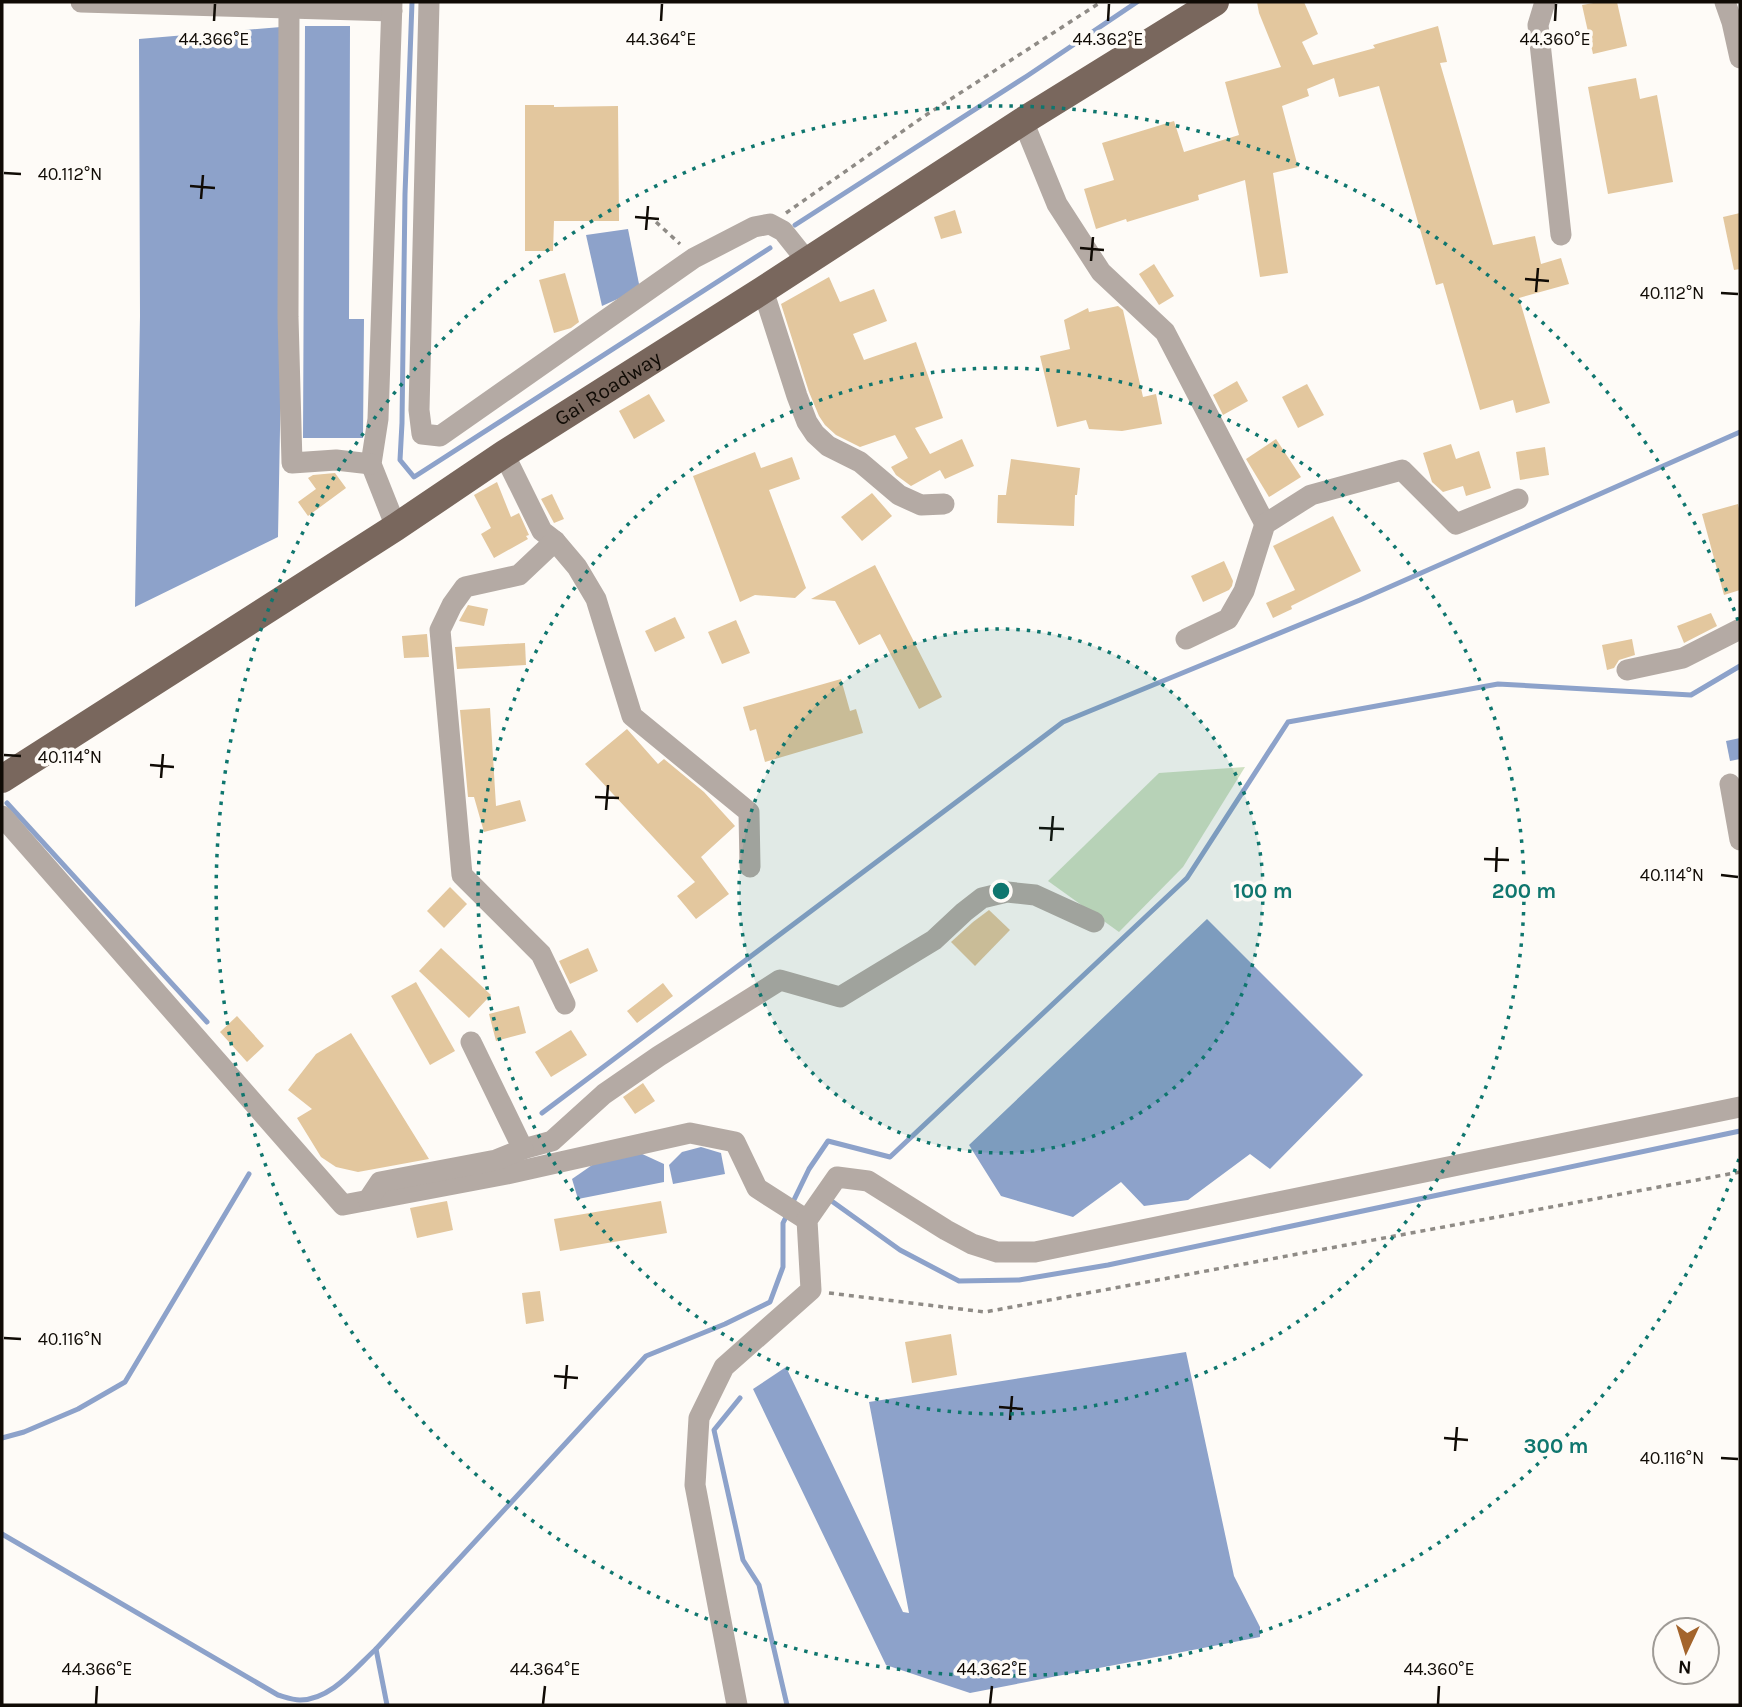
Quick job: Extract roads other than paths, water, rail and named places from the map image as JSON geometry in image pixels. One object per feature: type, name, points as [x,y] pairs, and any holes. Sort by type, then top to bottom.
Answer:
[{"type":"main road","name":"Gai Roadway","points":[[2,779],[1023,121],[1215,2]]},
{"type":"street","points":[[80,2],[289,8],[392,6],[378,419],[371,464],[396,527]]},
{"type":"street","points":[[429,2],[419,410],[422,434],[440,436],[694,258],[754,227],[769,224],[783,231],[807,261]]},
{"type":"street","points":[[1545,2],[1538,25],[1561,235]]},
{"type":"street","points":[[1725,2],[1740,58]]},
{"type":"street","points":[[289,8],[288,317],[292,463],[336,460],[371,464]]},
{"type":"street","points":[[1023,121],[1057,204],[1101,272],[1165,332],[1265,524]]},
{"type":"street","points":[[763,290],[797,396],[807,422],[816,434],[828,446],[860,462],[900,495],[921,505],[944,504]]},
{"type":"street","points":[[504,454],[542,531],[555,541],[578,567],[596,600],[632,716],[749,812],[750,867]]},
{"type":"street","points":[[1186,639],[1228,619],[1244,591],[1265,524],[1311,495],[1402,470],[1456,524],[1518,499]]},
{"type":"street","points":[[555,541],[519,576],[465,587],[440,630],[462,875],[541,954],[565,1004]]},
{"type":"street","points":[[1627,670],[1683,658],[1740,629]]},
{"type":"street","points":[[1730,784],[1740,840]]},
{"type":"street","points":[[2,816],[343,1205],[507,1174],[690,1133],[735,1142],[757,1188],[804,1218]]},
{"type":"street","points":[[368,1200],[380,1182],[496,1160],[552,1141],[604,1094],[780,980],[840,997],[934,940],[982,898],[1007,892],[1035,895],[1094,922]]},
{"type":"street","points":[[471,1042],[523,1149]]},
{"type":"street","points":[[737,1705],[695,1485],[699,1418],[724,1367],[811,1290],[804,1218],[837,1177],[869,1181],[972,1244],[996,1252],[1035,1252],[1740,1107]]},
{"type":"water","points":[[305,26],[350,26],[349,319],[364,319],[363,438],[303,438]]},
{"type":"water","points":[[281,27],[282,322],[278,537],[135,607],[140,316],[139,39]]},
{"type":"water","points":[[628,229],[640,289],[602,306],[586,235]]},
{"type":"water","points":[[1740,738],[1740,759],[1730,761],[1726,741]]},
{"type":"water","points":[[1207,919],[1363,1075],[1270,1169],[1250,1154],[1188,1200],[1144,1206],[1121,1182],[1073,1217],[1001,1196],[969,1145]]},
{"type":"water","points":[[701,1147],[721,1153],[725,1174],[673,1184],[669,1165],[682,1152]]},
{"type":"water","points":[[640,1153],[664,1164],[664,1182],[578,1199],[572,1179],[598,1161]]},
{"type":"water","points":[[1186,1352],[1234,1576],[1260,1627],[1260,1637],[970,1693],[886,1665],[753,1389],[786,1367],[903,1612],[909,1613],[869,1402]]},
{"type":"waterway","points":[[412,2],[400,460],[414,477],[770,248]]},
{"type":"waterway","points":[[795,225],[1137,2]]},
{"type":"waterway","points":[[542,1113],[1063,722],[1360,600],[1740,432]]},
{"type":"waterway","points":[[791,1206],[809,1169],[828,1141],[890,1157],[1187,878],[1288,722],[1498,684],[1691,695],[1740,666]]},
{"type":"waterway","points":[[7,803],[207,1022]]},
{"type":"waterway","points":[[833,1202],[900,1250],[959,1281],[1019,1280],[1108,1265],[1740,1131]]},
{"type":"waterway","points":[[2,1438],[24,1432],[78,1409],[125,1382],[249,1174]]},
{"type":"waterway","points":[[2,1534],[278,1695],[300,1700],[322,1695],[342,1682],[376,1649],[646,1356],[725,1324],[770,1302],[783,1267],[783,1223],[787,1215]]},
{"type":"waterway","points":[[740,1398],[714,1430],[743,1560],[759,1585],[787,1705]]},
{"type":"waterway","points":[[376,1649],[387,1705]]}]
